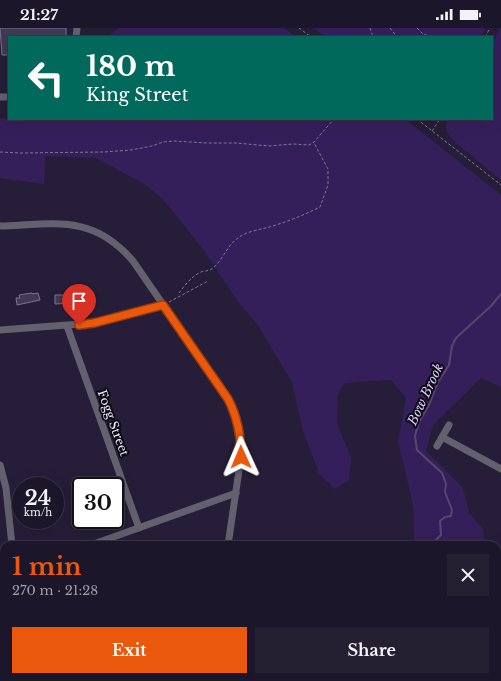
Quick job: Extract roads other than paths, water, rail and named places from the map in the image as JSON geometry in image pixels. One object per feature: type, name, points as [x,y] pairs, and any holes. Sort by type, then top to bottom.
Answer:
[{"type":"street","points":[[0,226],[70,224],[85,227],[112,240],[124,250],[133,261],[228,399],[235,412],[239,427],[241,457],[229,541]]},
{"type":"street","points":[[0,330],[94,323],[163,305]]},
{"type":"street","name":"Fogg Street","points":[[67,326],[139,528]]},
{"type":"street","points":[[437,446],[449,425]]},
{"type":"street","points":[[442,437],[501,469]]},
{"type":"street","points":[[0,465],[6,488],[12,541]]},
{"type":"street","points":[[102,541],[236,493]]},
{"type":"waterway","name":"Bow Brook","points":[[435,541],[441,535],[440,521],[445,517],[451,516],[452,510],[445,492],[446,484],[442,473],[417,450],[415,436],[419,422],[429,405],[438,382],[449,365],[452,346],[456,338],[491,306],[501,294]]}]
